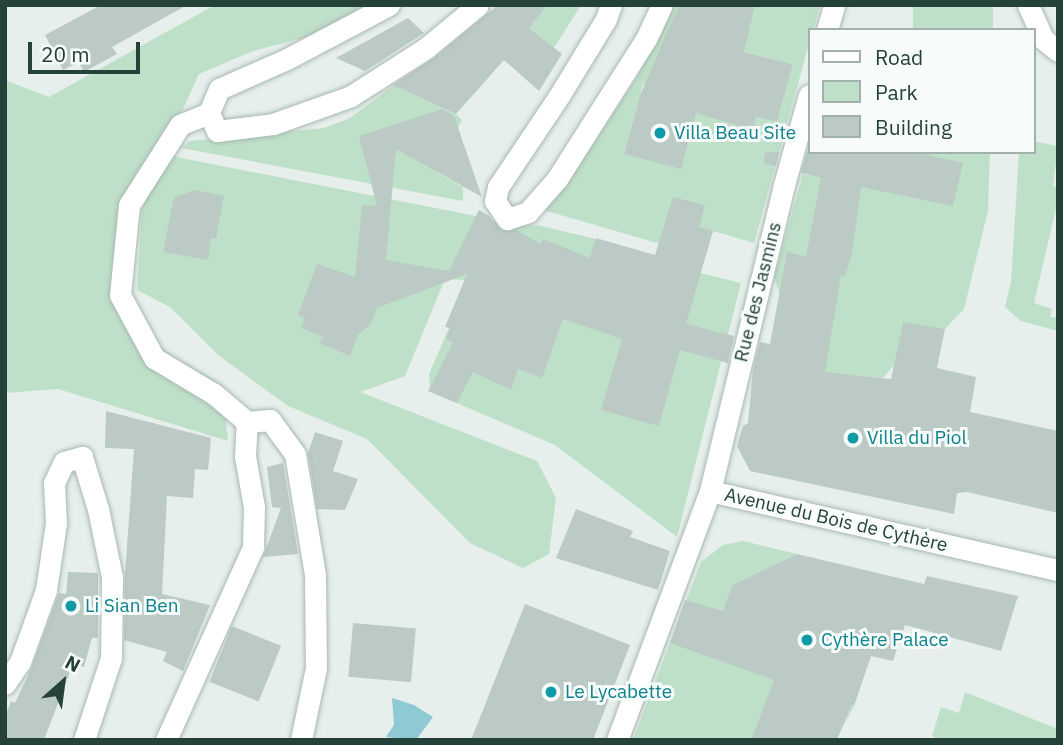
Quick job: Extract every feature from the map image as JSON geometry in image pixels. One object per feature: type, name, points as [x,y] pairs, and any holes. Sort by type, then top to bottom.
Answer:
[{"type":"street","points":[[301,740],[316,667],[315,575],[295,454],[270,420],[247,422],[214,394],[155,358],[120,295],[129,205],[180,125],[209,113],[219,89],[288,59],[389,5]]},
{"type":"street","points":[[209,113],[217,131],[273,124],[351,96],[426,48],[478,5]]},
{"type":"street","points":[[611,5],[606,19],[566,85],[498,187],[495,201],[507,219],[528,212],[557,179],[646,38],[662,5]]},
{"type":"street","points":[[828,28],[834,5]]},
{"type":"street","points":[[1028,5],[1043,39],[1058,51]]},
{"type":"street","name":"Rue des Jasmins","points":[[710,491],[784,185],[808,99]]},
{"type":"street","points":[[166,740],[253,547],[254,507],[245,456],[247,422]]},
{"type":"street","points":[[5,684],[20,662],[46,590],[56,523],[54,483],[64,462],[82,457],[99,509],[112,577],[111,658],[84,740]]},
{"type":"street","name":"Avenue du Bois de Cythère","points":[[617,740],[710,491],[1058,570]]},
{"type":"green space","points":[[215,5],[367,5],[311,36],[253,51],[199,74],[183,109],[125,202],[114,299],[124,327],[222,385],[228,441],[58,389],[5,393],[5,80],[49,97]]},
{"type":"green space","points":[[546,5],[581,5],[554,48],[529,28]]},
{"type":"green space","points":[[674,5],[679,5],[646,84],[643,84],[624,153],[697,109],[728,108],[724,121],[752,130],[756,117],[777,122],[793,64],[745,52],[698,46],[755,5],[820,5],[814,28],[808,28],[808,48],[754,243],[713,231],[705,257],[540,209],[578,165],[634,82]]},
{"type":"green space","points":[[913,5],[993,5],[993,28],[913,28]]},
{"type":"green space","points":[[394,85],[456,114],[462,120],[445,151],[430,161],[436,172],[463,187],[463,201],[181,148],[190,141],[324,128],[350,118]]},
{"type":"green space","points":[[1035,141],[1058,146],[1053,186],[1058,188],[1058,200],[1034,303],[1052,309],[1050,317],[1058,318],[1058,331],[1021,321],[1005,307],[1011,282],[1019,154],[1035,154]]},
{"type":"green space","points":[[874,154],[990,154],[988,211],[964,309],[945,329],[894,365],[883,378],[852,375],[818,410],[774,277],[803,174],[866,188]]},
{"type":"green space","points":[[171,156],[476,216],[509,226],[537,225],[617,244],[640,258],[741,283],[677,537],[555,445],[440,396],[430,387],[429,374],[449,328],[465,280],[445,279],[405,376],[360,392],[537,461],[556,498],[549,554],[523,568],[470,543],[367,439],[288,406],[218,355],[170,307],[137,290],[142,210],[153,178]]},
{"type":"green space","points":[[743,541],[797,554],[732,585],[709,656],[854,706],[842,728],[766,702],[751,740],[633,740],[701,562],[723,545]]},
{"type":"green space","points":[[965,692],[1058,729],[1058,740],[939,740],[932,736],[941,707],[959,713]]},
{"type":"water","points":[[392,698],[414,705],[433,717],[416,740],[386,737],[394,725]]},
{"type":"building","points":[[101,5],[187,5],[112,47],[117,54],[84,72],[79,62],[63,70],[45,35]]},
{"type":"building","points":[[498,5],[547,5],[529,28],[562,54],[539,91],[504,60],[456,114],[393,85],[434,58]]},
{"type":"building","points":[[679,5],[755,5],[744,52],[793,64],[777,122],[756,117],[753,130],[696,113],[681,169],[624,154],[640,95]]},
{"type":"building","points":[[408,18],[424,33],[365,71],[336,58]]},
{"type":"building","points":[[442,109],[454,116],[482,197],[396,149],[386,260],[449,271],[479,210],[489,216],[502,231],[516,230],[541,244],[543,239],[590,258],[596,238],[655,255],[673,197],[705,205],[699,227],[713,231],[686,324],[734,336],[728,363],[680,350],[659,426],[601,410],[622,339],[563,319],[542,378],[518,369],[511,390],[473,372],[457,403],[428,391],[453,343],[446,339],[450,328],[445,327],[467,274],[377,308],[370,325],[358,335],[350,356],[319,343],[323,337],[301,328],[305,318],[298,315],[317,264],[355,277],[362,205],[377,206],[359,136]]},
{"type":"building","points":[[765,152],[779,152],[776,166],[764,164]]},
{"type":"building","points":[[807,152],[922,154],[963,163],[953,206],[861,187],[852,254],[845,276],[841,275],[825,372],[891,379],[903,322],[945,329],[937,368],[976,377],[970,412],[1058,431],[1058,513],[967,492],[957,493],[954,514],[750,471],[737,446],[743,426],[748,423],[753,370],[760,342],[770,344],[787,252],[806,257],[821,178],[801,173]]},
{"type":"building","points":[[196,190],[224,196],[216,239],[211,238],[208,260],[163,252],[174,197]]},
{"type":"building","points":[[106,411],[211,438],[208,470],[195,469],[193,498],[167,496],[162,594],[210,605],[183,671],[163,661],[167,652],[124,640],[125,574],[134,449],[105,448]]},
{"type":"building","points":[[315,432],[343,441],[333,471],[358,479],[345,510],[317,509],[308,453]]},
{"type":"building","points":[[283,463],[298,554],[263,557],[281,508],[272,507],[267,467]]},
{"type":"building","points":[[576,509],[633,531],[630,537],[670,551],[658,590],[556,558]]},
{"type":"building","name":"Cythère Palace","points":[[797,554],[924,584],[927,576],[1018,596],[1001,651],[905,625],[893,661],[871,656],[854,706],[851,705],[837,740],[751,740],[774,680],[670,643],[685,600],[723,611],[732,585]]},
{"type":"building","points":[[68,572],[98,573],[98,638],[92,638],[84,667],[73,664],[44,740],[5,740],[5,717],[11,701],[15,703],[32,667],[59,593],[66,594]]},
{"type":"building","name":"Le Lycabette","points":[[525,604],[630,645],[593,740],[471,740]]},
{"type":"building","points":[[353,623],[416,628],[411,682],[348,677]]},
{"type":"building","points":[[232,626],[281,646],[259,701],[210,682]]},
{"type":"place","name":"Villa Beau Site","points":[[660,133]]},
{"type":"place","name":"Villa du Piol","points":[[853,438]]},
{"type":"place","name":"Li Sian Ben","points":[[71,606]]},
{"type":"place","name":"Cythère Palace","points":[[807,640]]},
{"type":"place","name":"Le Lycabette","points":[[551,692]]}]
